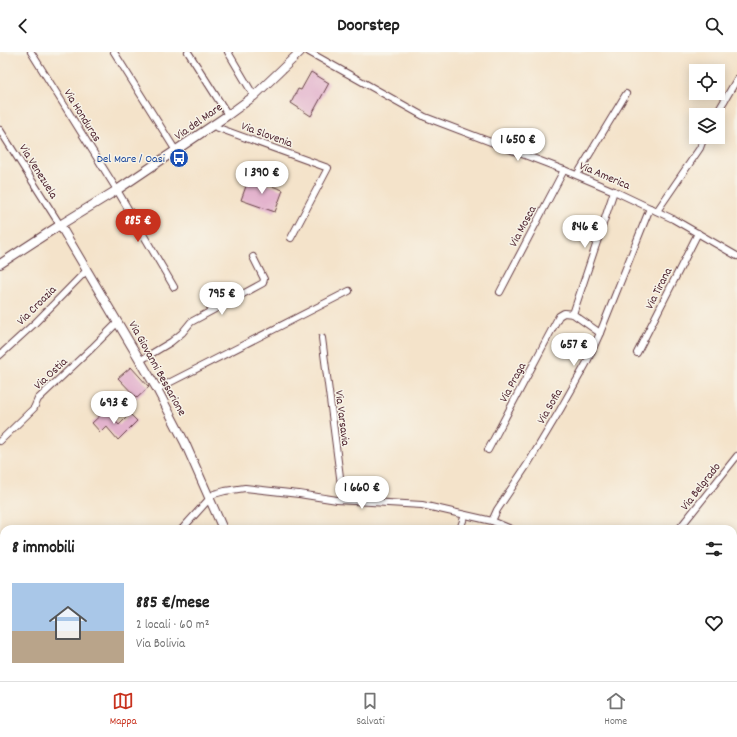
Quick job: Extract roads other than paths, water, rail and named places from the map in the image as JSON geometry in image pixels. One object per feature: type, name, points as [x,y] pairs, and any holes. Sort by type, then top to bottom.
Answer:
[{"type":"street","name":"Via Honduras","points":[[31,52],[117,190],[174,287]]},
{"type":"street","points":[[114,52],[176,151]]},
{"type":"street","points":[[188,52],[228,115]]},
{"type":"street","points":[[228,52],[254,96]]},
{"type":"street","name":"Via del Mare","points":[[1,261],[117,190],[213,126],[254,96],[300,52]]},
{"type":"street","name":"Via America","points":[[309,52],[425,117],[577,175],[614,191],[657,211],[737,256]]},
{"type":"street","points":[[720,108],[737,78]]},
{"type":"street","points":[[577,175],[626,94]]},
{"type":"street","name":"Via Slovenia","points":[[213,126],[328,168],[291,238]]},
{"type":"street","name":"Via Venezuela","points":[[0,130],[60,225]]},
{"type":"street","points":[[657,211],[701,144]]},
{"type":"street","name":"Via Mosca","points":[[500,292],[564,170]]},
{"type":"street","points":[[600,333],[572,314],[614,191]]},
{"type":"street","name":"Via Sofia","points":[[492,521],[497,510],[529,462],[586,364],[650,208]]},
{"type":"street","name":"Via Giovanni Bessarione","points":[[60,225],[158,389],[185,443],[221,525]]},
{"type":"street","name":"Via Tirana","points":[[637,353],[698,233]]},
{"type":"street","points":[[140,360],[171,342],[182,333],[191,322],[264,282],[264,279],[253,257]]},
{"type":"street","name":"Via Croazia","points":[[0,355],[87,270]]},
{"type":"street","points":[[158,389],[349,292]]},
{"type":"street","name":"Via Praga","points":[[488,450],[559,316],[564,313],[572,314]]},
{"type":"street","name":"Via Ostia","points":[[0,442],[34,408],[38,399],[71,369],[118,322]]},
{"type":"street","name":"Via Varsavia","points":[[322,338],[343,500]]},
{"type":"street","name":"Via Belgrado","points":[[682,525],[737,456]]},
{"type":"street","points":[[186,525],[214,494],[245,488],[343,500],[422,504],[492,521],[502,525]]},
{"type":"street","points":[[462,525],[466,515]]},
{"type":"place","name":"Del Mare / Oasi","points":[[179,158]]}]
